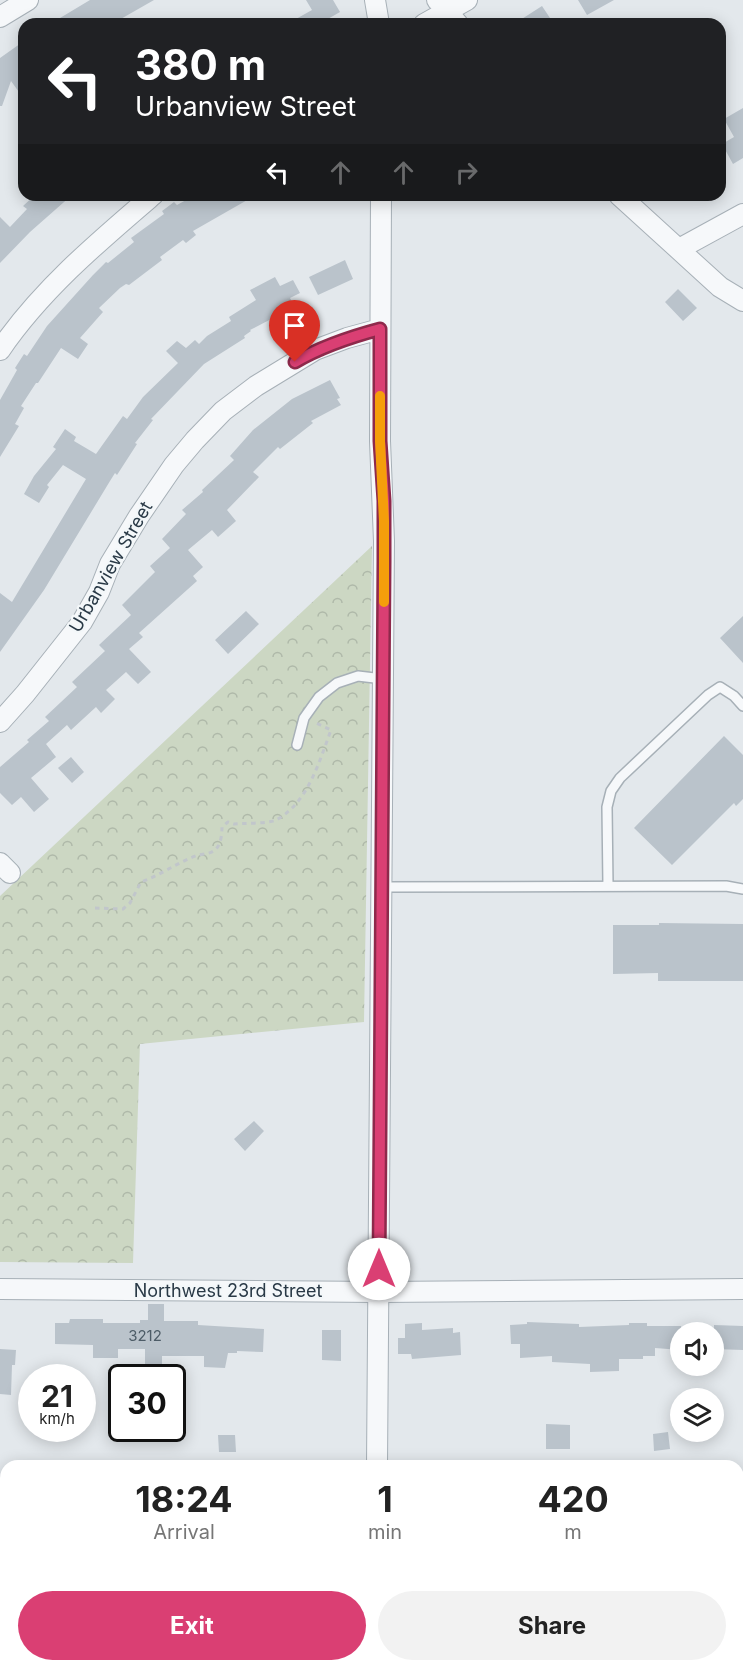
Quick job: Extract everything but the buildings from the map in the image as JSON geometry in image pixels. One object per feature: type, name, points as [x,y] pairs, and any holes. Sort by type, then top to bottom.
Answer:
[{"type":"street","points":[[0,17],[28,0]]},
{"type":"street","points":[[375,0],[378,18]]},
{"type":"street","points":[[447,12],[467,0]]},
{"type":"street","points":[[0,350],[55,284],[96,244],[146,201]]},
{"type":"street","points":[[377,1460],[384,541],[380,441],[381,201]]},
{"type":"street","points":[[626,201],[720,287],[743,301]]},
{"type":"street","points":[[679,249],[743,214]]},
{"type":"street","name":"Urbanview Street","points":[[0,722],[82,622],[99,592],[110,564],[139,516],[174,465],[223,411],[256,386],[315,350],[380,329]]},
{"type":"street","name":"Northwest 23rd Street","points":[[0,1289],[379,1292],[743,1289]]},
{"type":"lane","points":[[297,745],[304,717],[319,697],[337,683],[358,676],[383,679]]},
{"type":"lane","points":[[608,886],[607,807],[611,790],[620,778],[708,695],[720,687],[734,696],[743,706]]},
{"type":"lane","points":[[382,886],[726,886],[743,889]]},
{"type":"path","points":[[95,908],[123,909],[130,903],[141,882],[155,878],[191,858],[210,853],[218,848],[222,826],[228,822],[234,824],[275,821],[291,807],[305,794],[331,730],[304,717]]},
{"type":"green space","points":[[372,546],[364,1022],[140,1044],[133,1263],[0,1262],[0,896]]},
{"type":"slow traffic","points":[[380,396],[384,501],[384,602]]},
{"type":"route","points":[[295,362],[315,350],[380,329],[380,441],[384,501],[384,561],[379,1269]]}]
